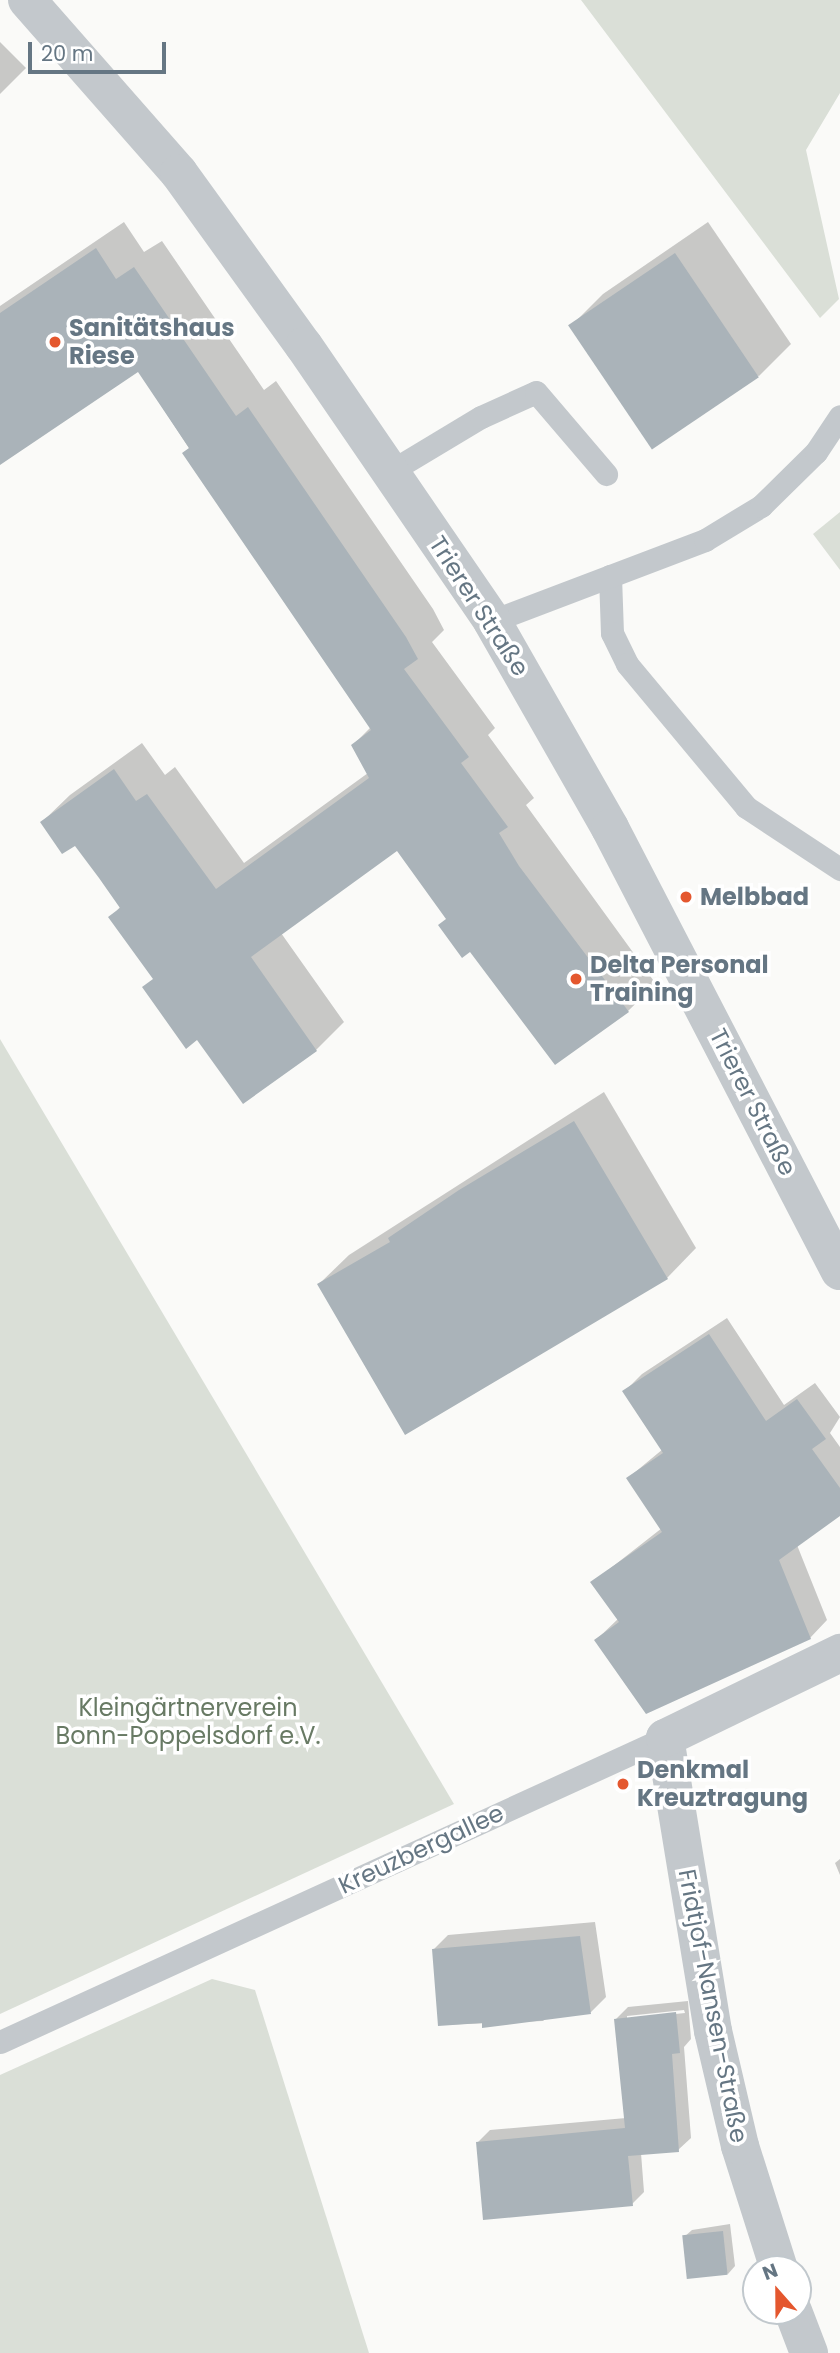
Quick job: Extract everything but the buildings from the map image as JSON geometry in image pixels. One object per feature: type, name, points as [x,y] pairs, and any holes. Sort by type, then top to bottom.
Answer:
[{"type":"street","name":"Trierer Straße","points":[[27,0],[179,173],[391,471],[492,621],[586,784],[840,1271]]},
{"type":"street","name":"Kreuzbergallee","points":[[665,1738],[840,1653]]},
{"type":"street","name":"Fridtjof-Nansen-Straße","points":[[665,1738],[713,2031],[740,2146],[775,2255]]},
{"type":"street","points":[[798,2325],[809,2353]]},
{"type":"lane","points":[[391,471],[481,417],[536,392],[606,474]]},
{"type":"lane","points":[[492,621],[705,540],[761,506],[816,452],[840,416]]},
{"type":"lane","points":[[610,576],[612,633],[627,664],[746,807],[840,869]]},
{"type":"lane","name":"Kreuzbergallee","points":[[0,2042],[665,1738]]},
{"type":"green space","points":[[581,0],[840,0],[840,93],[806,150],[839,299],[820,318]]},
{"type":"green space","points":[[840,512],[840,570],[813,534]]},
{"type":"green space","name":"Kleingärtnerverein Bonn-Poppelsdorf e.V.","points":[[0,1039],[454,1804],[0,2014]]},
{"type":"green space","points":[[212,1979],[255,1990],[369,2353],[0,2353],[0,2075]]},
{"type":"place","name":"Sanitätshaus Riese","points":[[55,342]]},
{"type":"place","name":"Melbbad","points":[[686,897]]},
{"type":"place","name":"Delta Personal Training","points":[[576,979]]},
{"type":"place","name":"Denkmal Kreuztragung","points":[[623,1784]]}]
